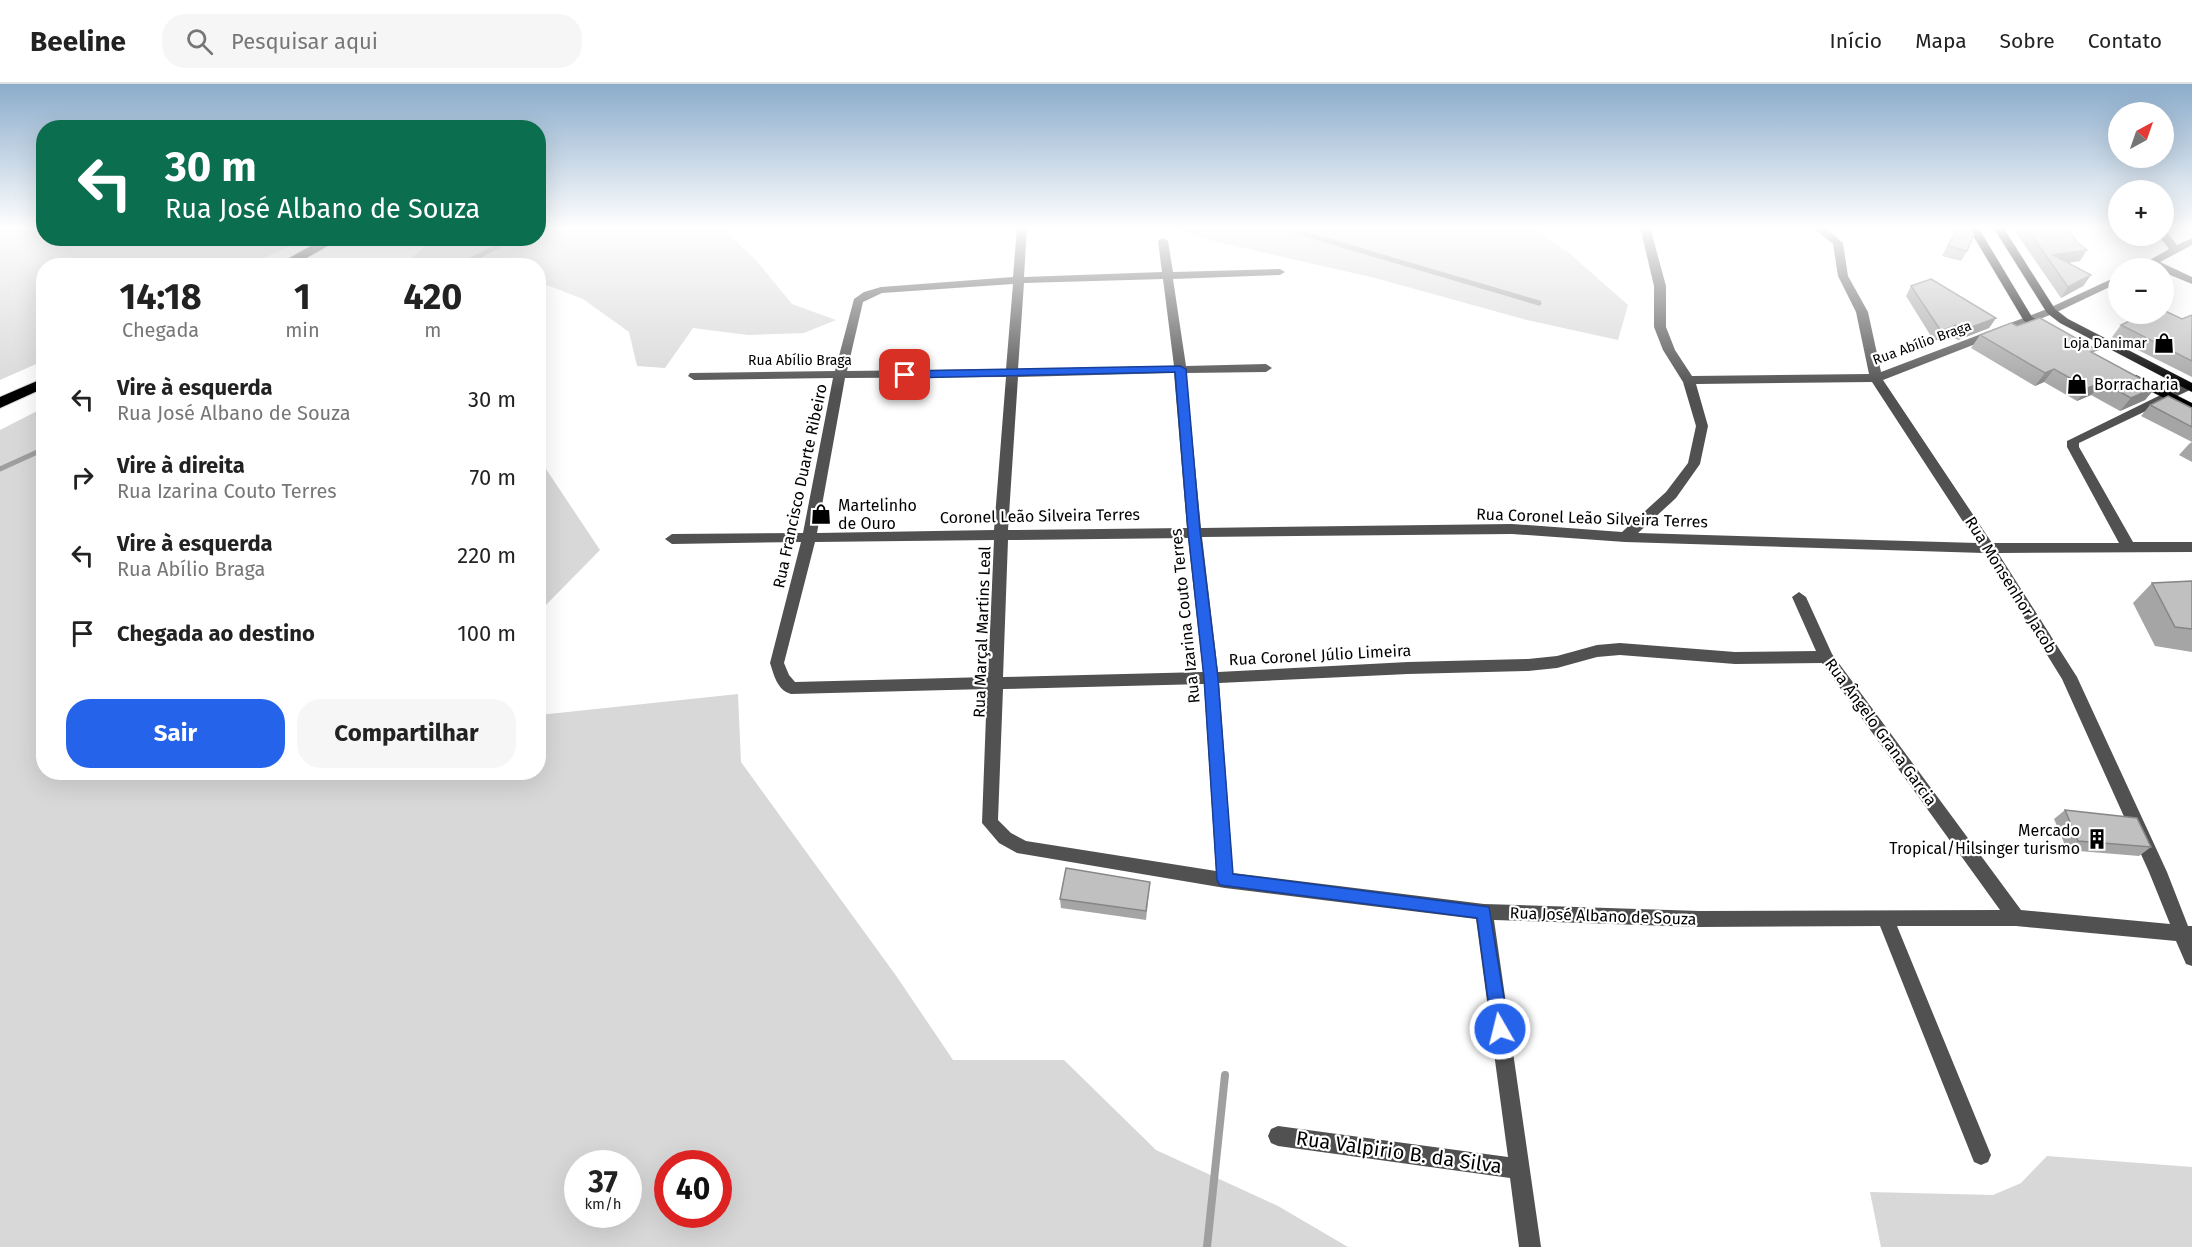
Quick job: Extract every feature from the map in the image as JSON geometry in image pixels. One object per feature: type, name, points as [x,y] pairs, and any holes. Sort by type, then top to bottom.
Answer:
[{"type":"highway","points":[[0,403],[36,386]]},
{"type":"main road","points":[[2005,281],[2028,319],[2058,336]]},
{"type":"main road","points":[[2032,281],[2051,311],[2064,321],[2191,387]]},
{"type":"main road","points":[[2129,375],[2192,408]]},
{"type":"street","name":"Rua Francisco Duarte Ribeiro","points":[[782,678],[777,663],[809,538],[840,375],[858,301],[881,290],[1001,281]]},
{"type":"street","name":"Rua Marçal Martins Leal","points":[[990,823],[1002,534],[1014,373],[1018,281]]},
{"type":"street","name":"Rua Izarina Couto Terres","points":[[1169,281],[1180,369],[1194,531],[1211,678],[1225,880]]},
{"type":"street","points":[[1625,537],[1671,495],[1694,464],[1702,426],[1688,380],[1669,350],[1660,327],[1659,281]]},
{"type":"street","name":"Rua Monsenhor Jacob","points":[[1845,281],[1862,312],[1876,378],[1988,548],[2069,677],[2188,933],[2192,958]]},
{"type":"street","name":"Rua Abílio Braga","points":[[1688,380],[1876,378],[2051,311],[2108,284]]},
{"type":"street","name":"Rua Abílio Braga","points":[[694,376],[1266,368]]},
{"type":"street","points":[[2128,546],[2073,447],[2073,441],[2191,387]]},
{"type":"street","name":"Rua Coronel Leão Silveira Terres","points":[[1194,531],[1512,529],[1625,537],[1988,548]]},
{"type":"street","name":"Coronel Leão Silveira Terres","points":[[672,539],[1194,531]]},
{"type":"street","points":[[1988,548],[2192,547]]},
{"type":"street","name":"Rua Ângelo Grana Garcia","points":[[1799,597],[1826,657],[2016,918]]},
{"type":"street","name":"Rua Coronel Júlio Limeira","points":[[782,678],[791,688],[1211,678],[1528,665],[1557,662],[1598,651],[1620,649],[1735,658],[1826,657]]},
{"type":"street","name":"Rua José Albano de Souza","points":[[990,823],[1005,838],[1023,848],[1225,880],[1484,912],[1699,919],[2016,918],[2188,933]]},
{"type":"street","points":[[1484,912],[1530,1247]]},
{"type":"street","points":[[1885,918],[1981,1155]]},
{"type":"street","name":"Rua Valpirio B. da Silva","points":[[1278,1136],[1521,1169]]},
{"type":"shaded area","points":[[0,281],[36,281],[36,364],[0,380]]},
{"type":"shaded area","points":[[546,281],[773,281],[792,304],[836,320],[804,333],[748,335],[693,328],[665,368],[637,366],[629,332],[583,299],[546,285]]},
{"type":"shaded area","points":[[1387,281],[1601,281],[1628,305],[1618,340],[1527,320]]},
{"type":"shaded area","points":[[36,412],[36,780],[546,780],[546,714],[738,694],[741,762],[897,977],[953,1060],[1064,1060],[1156,1150],[1278,1206],[1348,1247],[0,1247],[0,430]]},
{"type":"shaded area","points":[[546,469],[600,550],[546,605]]},
{"type":"shaded area","points":[[2047,1156],[2192,1167],[2192,1247],[1881,1247],[1870,1192],[1993,1195],[2021,1183]]},
{"type":"building","points":[[1925,281],[1935,281],[1996,318],[1964,330],[1956,325],[1941,331],[1911,286]]},
{"type":"building","points":[[2064,281],[2079,281],[2068,287]]},
{"type":"building","points":[[2174,315],[2182,319],[2192,315],[2192,361],[2121,325],[2174,324]]},
{"type":"building","points":[[2040,318],[2097,350],[2091,352],[2156,387],[2131,398],[2102,382],[2088,388],[2054,369],[2045,373],[1980,335],[2011,323],[2017,326]]},
{"type":"building","points":[[2168,396],[2192,408],[2192,427],[2150,405]]},
{"type":"building","points":[[2192,581],[2192,629],[2175,627],[2152,583]]},
{"type":"building","points":[[2065,810],[2137,818],[2151,847],[2078,841]]},
{"type":"building","points":[[1066,868],[1150,882],[1146,911],[1060,899]]},
{"type":"waterway","points":[[1465,281],[1539,303]]},
{"type":"waterway","points":[[0,469],[36,453]]},
{"type":"waterway","points":[[1207,1247],[1225,1075]]},
{"type":"place","name":"Loja Danimar","points":[[2164,343]]},
{"type":"place","name":"Borracharia","points":[[2077,384]]},
{"type":"place","name":"Martelinho de Ouro","points":[[821,514]]},
{"type":"place","name":"Mercado Tropical/Hilsinger turismo","points":[[2097,839]]},
{"type":"route","points":[[905,375],[1180,369],[1194,531],[1211,678],[1225,880],[1484,912],[1500,1029]]}]
